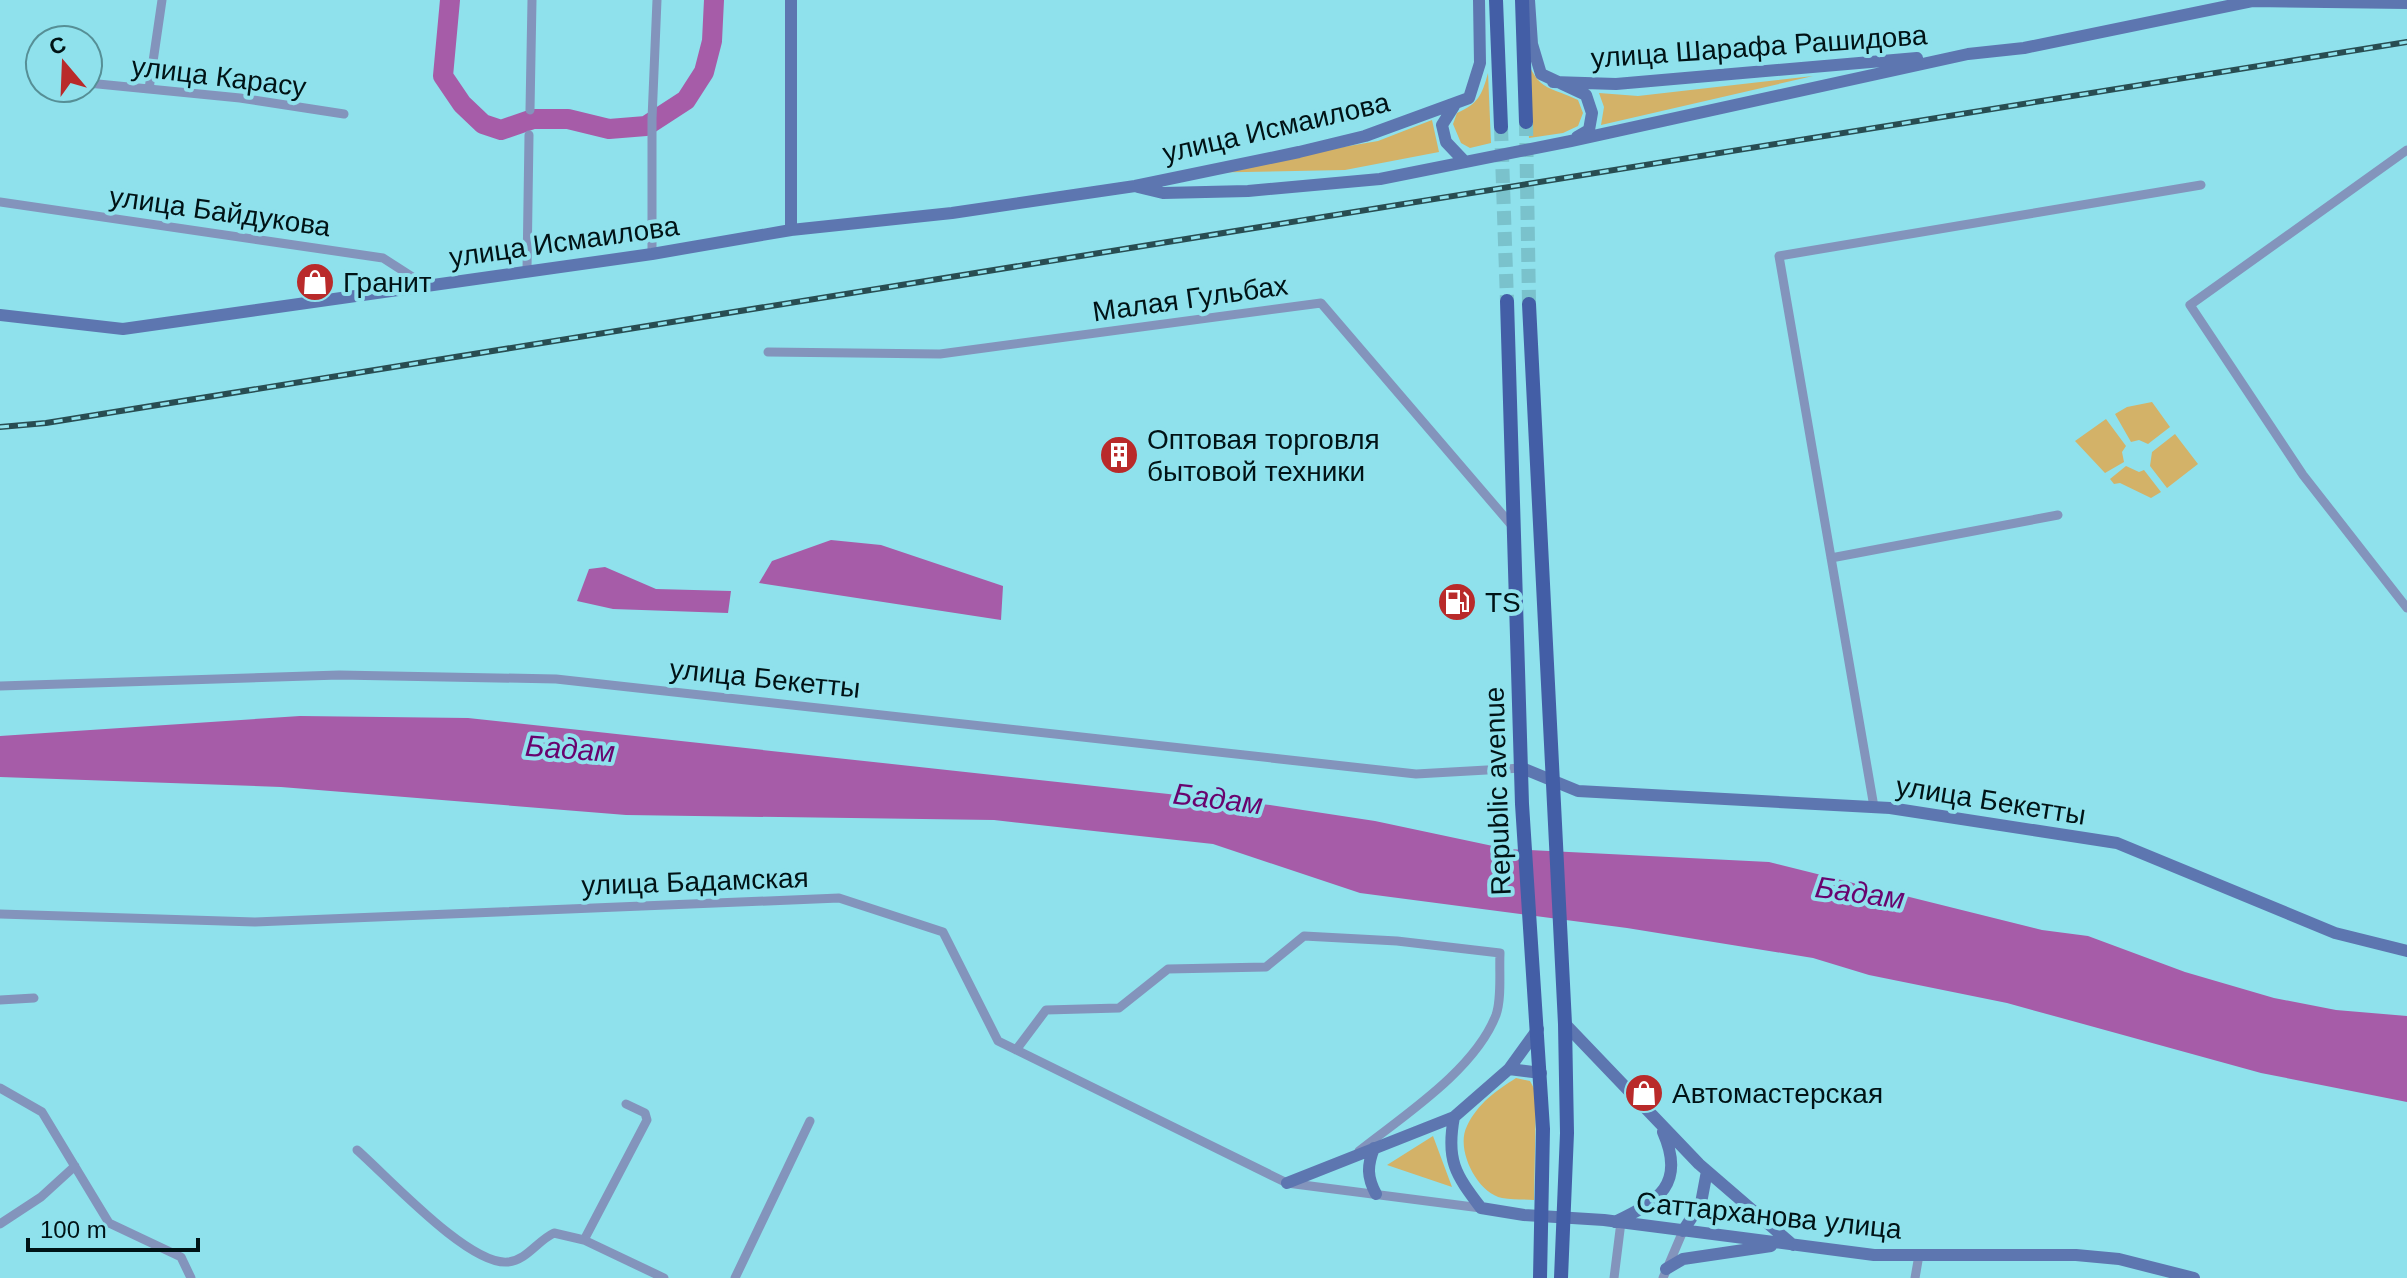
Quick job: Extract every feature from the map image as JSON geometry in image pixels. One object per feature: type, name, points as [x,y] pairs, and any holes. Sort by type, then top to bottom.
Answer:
[{"type":"main road","points":[[791,0],[791,230]]},
{"type":"main road","points":[[1465,162],[1446,142],[1442,125],[1447,113],[1456,104],[1469,98],[1476,83],[1481,41],[1479,0]]},
{"type":"main road","points":[[1496,0],[1501,127]]},
{"type":"main road","points":[[1522,0],[1526,122]]},
{"type":"main road","points":[[1529,0],[1536,63],[1541,74],[1586,95],[1592,113],[1589,130],[1571,141]]},
{"type":"main road","name":"улица Шарафа Рашидова","points":[[1553,82],[1616,84],[2024,48],[2254,1],[2407,3]]},
{"type":"main road","name":"улица Шарафа Рашидова","points":[[1571,141],[1968,54]]},
{"type":"main road","name":"улица Исмаилова","points":[[0,315],[123,329],[652,254],[791,230],[952,213],[1135,186],[1365,136],[1456,104]]},
{"type":"main road","name":"улица Исмаилова","points":[[1135,186],[1163,193],[1248,191],[1380,179],[1571,141]]},
{"type":"main road","name":"Republic avenue","points":[[1507,301],[1521,774],[1543,1129],[1540,1278]]},
{"type":"main road","name":"Republic avenue","points":[[1529,304],[1565,1024],[1567,1133],[1561,1278]]},
{"type":"main road","name":"улица Бекетты","points":[[1521,774],[1578,791],[1874,807],[2117,843],[2335,933],[2407,951]]},
{"type":"main road","points":[[1565,1024],[1707,1171],[1787,1244]]},
{"type":"main road","points":[[1287,1183],[1454,1117],[1509,1069],[1538,1029]]},
{"type":"main road","points":[[1509,1069],[1541,1073]]},
{"type":"main road","points":[[1454,1117],[1448,1146],[1457,1176],[1481,1208]]},
{"type":"main road","points":[[1618,1222],[1648,1206],[1665,1190],[1673,1169],[1658,1122]]},
{"type":"main road","points":[[1374,1148],[1368,1164],[1369,1180],[1376,1194]]},
{"type":"main road","points":[[1683,1231],[1701,1203],[1707,1171]]},
{"type":"main road","name":"Саттарханова улица","points":[[1481,1208],[1874,1255],[2076,1255],[2119,1259],[2194,1278]]},
{"type":"main road","points":[[1664,1274],[1683,1259],[1787,1244]]},
{"type":"street","points":[[149,89],[162,0]]},
{"type":"street","points":[[530,110],[532,0]]},
{"type":"street","points":[[652,254],[652,119],[657,0]]},
{"type":"street","name":"улица Карасу","points":[[104,85],[240,98],[344,114]]},
{"type":"street","points":[[527,270],[529,135]]},
{"type":"street","points":[[2407,150],[2190,305],[2303,475],[2407,608]]},
{"type":"street","points":[[1874,807],[1779,256],[2201,185]]},
{"type":"street","name":"улица Байдукова","points":[[0,202],[383,258],[425,285]]},
{"type":"street","name":"Малая Гульбах","points":[[768,352],[940,354],[1321,303],[1514,528]]},
{"type":"street","points":[[1831,558],[2058,515]]},
{"type":"street","name":"улица Бекетты","points":[[0,686],[339,675],[556,679],[1416,774],[1521,774]]},
{"type":"street","name":"улица Бадамская","points":[[0,914],[255,922],[839,898],[943,932],[998,1041],[1287,1183],[1481,1208]]},
{"type":"street","points":[[1016,1050],[1046,1010],[1119,1008],[1168,969],[1266,967],[1304,936],[1397,941],[1500,953],[1497,1014],[1475,1049],[1441,1087],[1350,1158]]},
{"type":"street","points":[[0,1000],[34,998]]},
{"type":"street","points":[[0,1088],[42,1112],[109,1223],[181,1257],[191,1278]]},
{"type":"street","points":[[584,1240],[647,1120],[645,1113],[626,1104]]},
{"type":"street","points":[[735,1278],[810,1121]]},
{"type":"street","points":[[357,1150],[443,1231],[473,1251],[504,1263],[522,1258],[554,1233],[584,1240],[664,1278]]},
{"type":"street","points":[[0,1224],[41,1197],[75,1166]]},
{"type":"street","points":[[1614,1278],[1618,1222]]},
{"type":"street","points":[[1664,1274],[1683,1231]]},
{"type":"street","points":[[1915,1278],[1919,1255]]},
{"type":"shaded area","points":[[1524,54],[1539,81],[1578,100],[1583,113],[1578,126],[1563,133],[1529,138]]},
{"type":"shaded area","points":[[1488,73],[1491,143],[1470,148],[1461,143],[1453,124],[1457,113],[1478,98]]},
{"type":"shaded area","points":[[1813,76],[1601,125],[1604,107],[1599,93],[1638,96]]},
{"type":"shaded area","points":[[1432,120],[1439,152],[1345,170],[1191,173],[1378,141]]},
{"type":"shaded area","points":[[2152,402],[2170,427],[2148,444],[2139,440],[2131,442],[2115,414],[2127,407]]},
{"type":"shaded area","points":[[2106,419],[2126,446],[2122,452],[2124,462],[2105,473],[2075,441]]},
{"type":"shaded area","points":[[2175,434],[2198,464],[2167,488],[2150,466],[2152,452]]},
{"type":"shaded area","points":[[2126,466],[2139,472],[2144,470],[2161,492],[2151,498],[2120,483],[2114,484],[2110,479]]},
{"type":"shaded area","points":[[1516,1078],[1530,1081],[1536,1092],[1534,1200],[1502,1198],[1484,1188],[1471,1169],[1464,1146],[1467,1126],[1476,1111]]},
{"type":"shaded area","points":[[1433,1136],[1452,1187],[1387,1165]]},
{"type":"water","points":[[831,540],[881,545],[1003,586],[1001,620],[759,583],[772,561]]},
{"type":"water","points":[[605,567],[656,589],[731,591],[728,613],[613,609],[577,601],[589,569]]},
{"type":"water","name":"Бадам","points":[[300,716],[468,718],[1270,805],[1375,821],[1507,849],[1769,862],[2042,930],[2088,936],[2185,972],[2274,998],[2336,1010],[2407,1016],[2407,1102],[2261,1073],[2007,1003],[1869,975],[1813,958],[1627,928],[1360,893],[1213,844],[994,820],[626,815],[281,787],[0,777],[0,736]]},
{"type":"waterway","points":[[450,0],[443,76],[462,104],[483,124],[501,130],[533,119],[568,119],[609,129],[646,126],[686,100],[704,72],[712,41],[714,0]]},
{"type":"tunnel","points":[[1526,122],[1529,304]]},
{"type":"tunnel","points":[[1501,127],[1507,301]]},
{"type":"railway","points":[[0,427],[46,423],[2407,42]]},
{"type":"place","name":"Гранит","points":[[315,282]]},
{"type":"place","name":"Оптовая торговля бытовой техники","points":[[1119,455]]},
{"type":"place","name":"TS","points":[[1457,602]]},
{"type":"place","name":"Автомастерская","points":[[1644,1093]]}]
